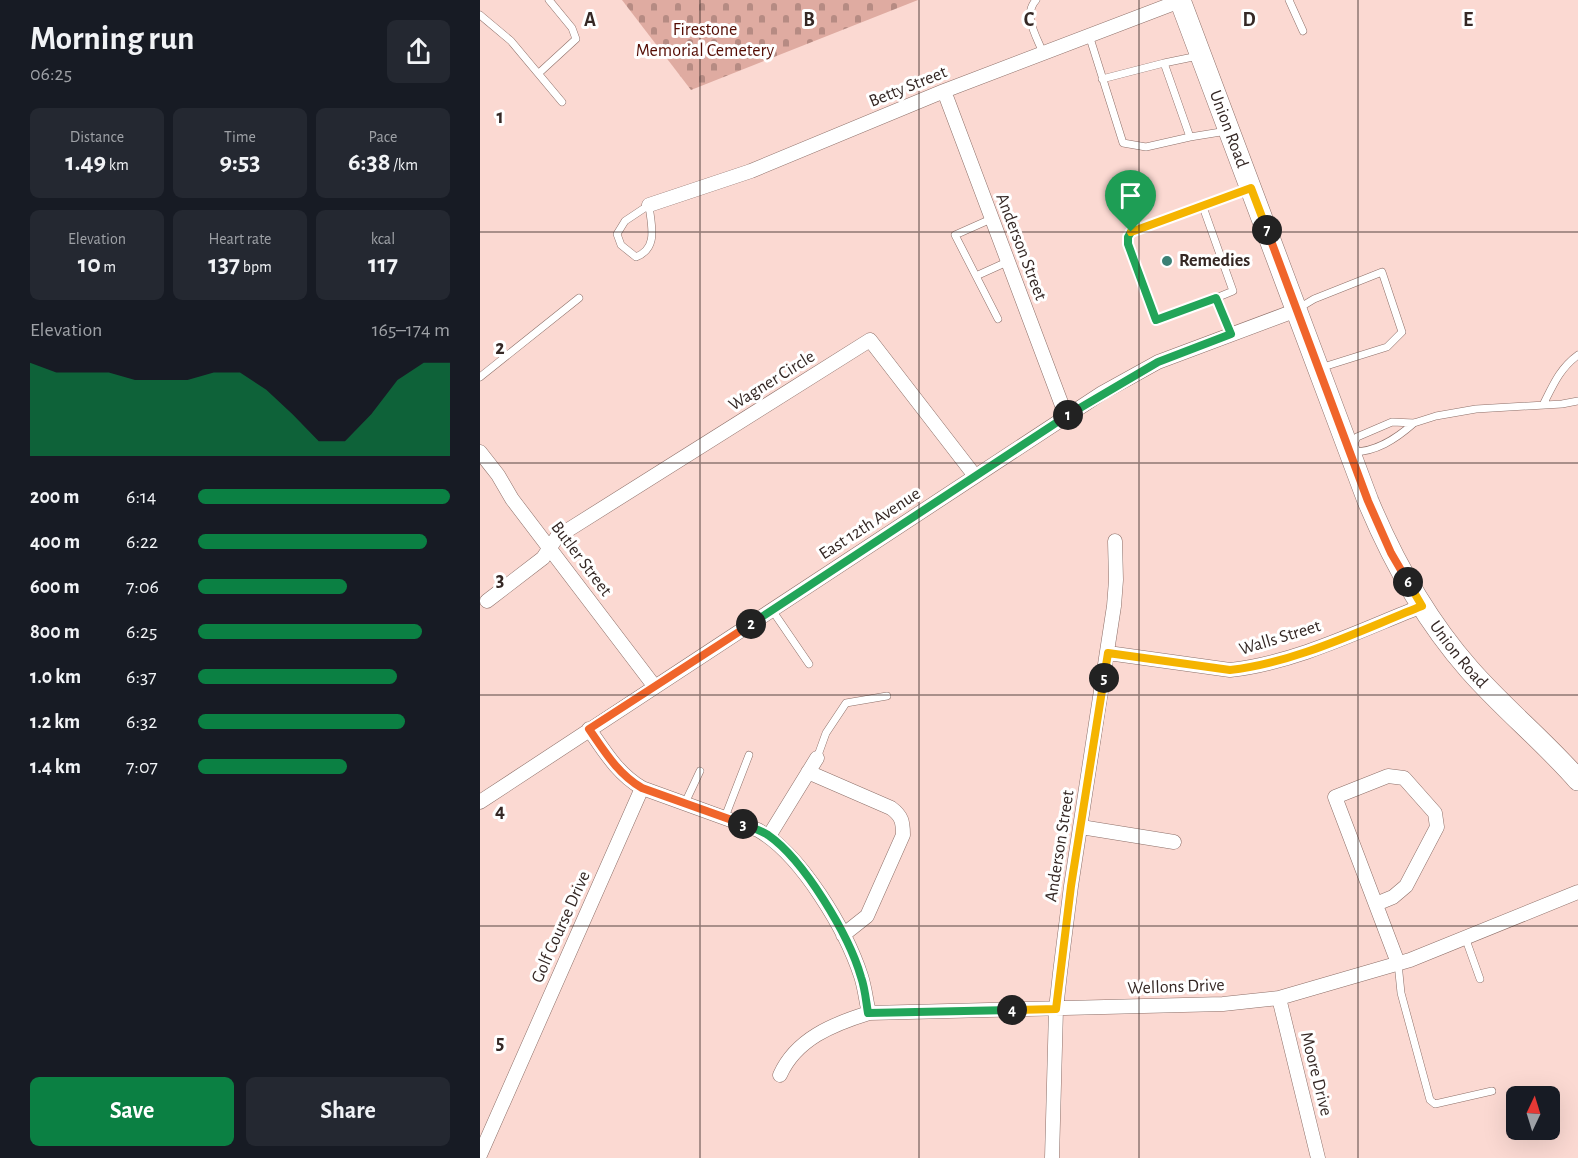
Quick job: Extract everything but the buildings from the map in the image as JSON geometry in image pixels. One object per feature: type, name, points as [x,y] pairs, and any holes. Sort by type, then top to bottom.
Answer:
[{"type":"main road","name":"Union Road","points":[[1181,0],[1350,452],[1397,564],[1422,606],[1469,669],[1578,780]]},
{"type":"street","name":"Betty Street","points":[[649,205],[751,171],[944,91],[1181,0]]},
{"type":"street","name":"Anderson Street","points":[[944,91],[1066,416]]},
{"type":"street","name":"East 12th Avenue","points":[[483,795],[655,687],[1066,416],[1158,362],[1296,310]]},
{"type":"street","name":"Wagner Circle","points":[[550,547],[557,537],[870,340],[975,476]]},
{"type":"street","name":"Butler Street","points":[[480,452],[498,475],[512,499],[655,687]]},
{"type":"street","name":"Anderson Street","points":[[1052,1158],[1056,1009],[1069,897],[1108,653],[1116,580],[1115,541]]},
{"type":"street","points":[[487,601],[543,558],[550,547]]},
{"type":"street","name":"Walls Street","points":[[1108,653],[1230,670],[1250,668],[1290,657],[1422,606]]},
{"type":"street","points":[[589,729],[621,772],[642,788],[725,817],[769,836],[797,861],[816,888],[843,935],[861,976],[868,1013]]},
{"type":"street","points":[[769,836],[817,759]]},
{"type":"street","points":[[808,772],[891,808],[899,814],[903,824],[903,835],[867,916],[843,935]]},
{"type":"street","points":[[1376,904],[1393,897],[1406,886],[1437,827],[1435,813],[1404,778],[1388,776],[1335,797],[1398,963]]},
{"type":"street","name":"Golf Course Drive","points":[[480,1155],[642,788]]},
{"type":"street","points":[[1081,827],[1174,842]]},
{"type":"street","name":"Wellons Drive","points":[[780,1075],[786,1061],[813,1037],[838,1023],[868,1013],[1223,1004],[1279,998],[1398,963],[1578,892]]},
{"type":"street","name":"Moore Drive","points":[[1279,998],[1318,1158]]},
{"type":"lane","points":[[538,74],[576,39],[572,28],[549,0]]},
{"type":"lane","points":[[1036,0],[1030,6],[1029,17],[1043,53]]},
{"type":"lane","points":[[1289,0],[1303,31]]},
{"type":"lane","points":[[480,15],[511,40],[562,102]]},
{"type":"lane","points":[[1089,35],[1124,144],[1146,147],[1229,131]]},
{"type":"lane","points":[[1102,79],[1201,55]]},
{"type":"lane","points":[[1164,63],[1190,137]]},
{"type":"lane","points":[[1203,207],[1233,291],[1156,320],[1128,244],[1131,232],[1251,188]]},
{"type":"lane","points":[[649,205],[652,234],[650,245],[645,254],[636,257],[621,245],[617,234],[625,221],[649,205]]},
{"type":"lane","points":[[992,219],[956,235],[998,319]]},
{"type":"lane","points":[[976,276],[1008,262]]},
{"type":"lane","points":[[1296,310],[1314,299],[1382,272],[1402,332],[1387,347],[1318,368]]},
{"type":"lane","points":[[480,377],[579,298]]},
{"type":"lane","points":[[1216,298],[1231,334]]},
{"type":"lane","points":[[1543,405],[1557,376],[1578,355]]},
{"type":"lane","points":[[1414,423],[1398,438],[1363,453],[1350,452],[1357,437],[1392,422],[1414,423],[1476,409],[1578,401]]},
{"type":"lane","points":[[772,610],[809,664]]},
{"type":"lane","points":[[817,759],[826,733],[846,703],[887,696]]},
{"type":"lane","points":[[725,817],[749,755]]},
{"type":"lane","points":[[685,803],[700,771]]},
{"type":"lane","points":[[1465,937],[1480,980]]},
{"type":"lane","points":[[1398,963],[1401,993],[1430,1100],[1435,1104],[1492,1091]]},
{"type":"green space","name":"Firestone Memorial Cemetery","points":[[622,0],[918,0],[691,90]]},
{"type":"place","name":"Remedies","points":[[1167,261]]},
{"type":"route","points":[[1251,188],[1368,501],[1397,564],[1422,606],[1290,657],[1250,668],[1230,670],[1108,653],[1071,886],[1056,1009],[868,1013],[861,976],[843,935],[816,888],[797,861],[769,836],[758,830],[642,788],[630,781],[611,760],[589,729],[1102,393],[1158,362],[1231,334],[1216,298],[1156,320],[1128,244],[1131,232],[1251,188]]}]
